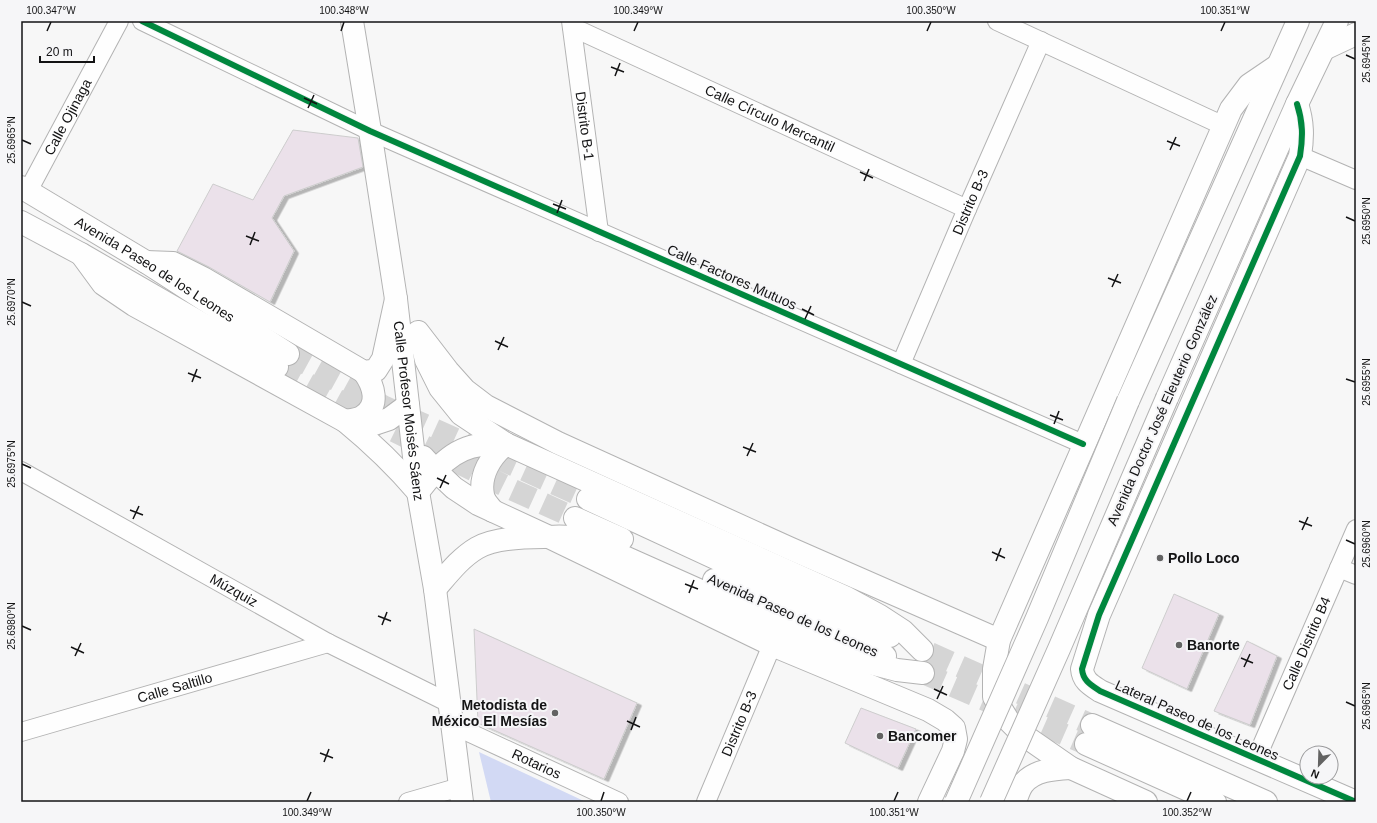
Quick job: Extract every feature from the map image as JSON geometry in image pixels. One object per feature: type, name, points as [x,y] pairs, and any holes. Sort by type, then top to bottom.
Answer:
[{"type":"main road","name":"Calle Profesor Moisés Sáenz","points":[[352,21],[396,299],[414,445],[418,492],[435,589],[461,798]]},
{"type":"main road","name":"Avenida Doctor José Eleuterio González","points":[[991,802],[1297,104],[1337,21]]},
{"type":"main road","points":[[956,802],[1037,618],[1128,401],[1277,66],[1292,26]]},
{"type":"main road","points":[[1324,49],[1356,34]]},
{"type":"main road","points":[[1146,802],[1071,768],[1022,734],[1008,720],[994,698],[994,670],[999,640],[1083,444],[1231,109],[1250,85],[1277,66]]},
{"type":"main road","points":[[1297,104],[1301,116],[1302,129],[1300,156]]},
{"type":"main road","name":"Lateral Paseo de los Leones","points":[[1300,156],[1104,603],[1082,669],[1084,679],[1100,691],[1356,802]]},
{"type":"main road","name":"Avenida Paseo de los Leones","points":[[21,222],[283,361],[146,262],[24,189]]},
{"type":"main road","points":[[81,254],[103,284],[134,305],[345,421],[398,467],[418,492],[435,470],[460,450],[480,445],[558,443]]},
{"type":"main road","points":[[146,262],[173,263],[203,278],[364,372],[373,387],[374,398],[371,408],[362,417],[345,421]]},
{"type":"main road","points":[[396,299],[420,336],[465,390],[486,406],[558,443],[789,548],[999,640]]},
{"type":"main road","points":[[364,372],[376,370],[383,359],[396,299]]},
{"type":"main road","points":[[420,336],[426,360],[440,388],[461,414],[506,444],[845,597],[880,616],[903,631],[925,658],[897,670],[851,658],[579,538],[564,536],[522,536],[478,547],[455,565],[435,589]]},
{"type":"main road","points":[[345,421],[371,425],[389,419],[408,405]]},
{"type":"main road","points":[[493,511],[483,497],[482,480],[492,458],[499,449],[506,444]]},
{"type":"main road","points":[[414,445],[435,470],[454,488],[478,504],[550,537],[772,645],[928,710],[946,720],[954,728],[956,739],[929,802]]},
{"type":"main road","name":"Avenida Paseo de los Leones","points":[[588,500],[778,587],[925,658]]},
{"type":"main road","name":"Avenida Paseo de los Leones","points":[[574,518],[925,658]]},
{"type":"main road","points":[[1215,802],[1089,735],[1266,802]]},
{"type":"main road","points":[[1015,802],[1022,784],[1034,775],[1052,770],[1071,768]]},
{"type":"street","name":"Calle Ojinaga","points":[[24,189],[118,21]]},
{"type":"street","name":"Calle Factores Mutuos","points":[[142,21],[370,131],[1083,444]]},
{"type":"street","points":[[997,21],[1224,126]]},
{"type":"street","name":"Calle Círculo Mercantil","points":[[572,24],[967,209]]},
{"type":"street","name":"Distrito B-1","points":[[572,24],[599,232]]},
{"type":"street","name":"Distrito B-3","points":[[901,364],[1041,41]]},
{"type":"street","points":[[1300,156],[1356,180]]},
{"type":"street","name":"Múzquiz","points":[[21,471],[328,643],[450,703]]},
{"type":"street","name":"Calle Distrito B4","points":[[1256,759],[1356,529]]},
{"type":"street","points":[[1339,568],[1356,575]]},
{"type":"street","name":"Calle Saltillo","points":[[21,732],[328,643]]},
{"type":"street","name":"Distrito B-3","points":[[706,802],[772,645]]},
{"type":"street","name":"Rotarios","points":[[453,725],[619,802]]},
{"type":"street","points":[[408,802],[461,798]]},
{"type":"shaded area","points":[[479,752],[586,802],[491,802]]},
{"type":"building","points":[[293,130],[358,138],[363,167],[284,196],[272,218],[294,251],[270,302],[209,267],[177,251],[213,184],[253,200]]},
{"type":"building","name":"Banorte","points":[[1174,594],[1219,614],[1187,689],[1142,668]]},
{"type":"building","name":"Metodista de México El Mesías","points":[[474,629],[637,703],[604,779],[478,723]]},
{"type":"building","points":[[1247,641],[1277,656],[1250,725],[1214,711]]},
{"type":"building","name":"Bancomer","points":[[861,708],[916,729],[898,768],[845,743]]},
{"type":"tunnel","points":[[288,354],[383,406],[588,499]]},
{"type":"tunnel","points":[[279,368],[394,431],[513,490],[575,518]]},
{"type":"tunnel","points":[[930,653],[1092,725]]},
{"type":"tunnel","points":[[923,673],[1086,744]]},
{"type":"cycle path","points":[[142,21],[370,131],[1083,444]]},
{"type":"cycle path","points":[[1297,104],[1302,130],[1300,156],[1099,615],[1082,669],[1086,680],[1100,691],[1356,802]]},
{"type":"place","name":"Pollo Loco","points":[[1160,558]]},
{"type":"place","name":"Banorte","points":[[1179,645]]},
{"type":"place","name":"Metodista de México El Mesías","points":[[555,713]]},
{"type":"place","name":"Bancomer","points":[[880,736]]}]
